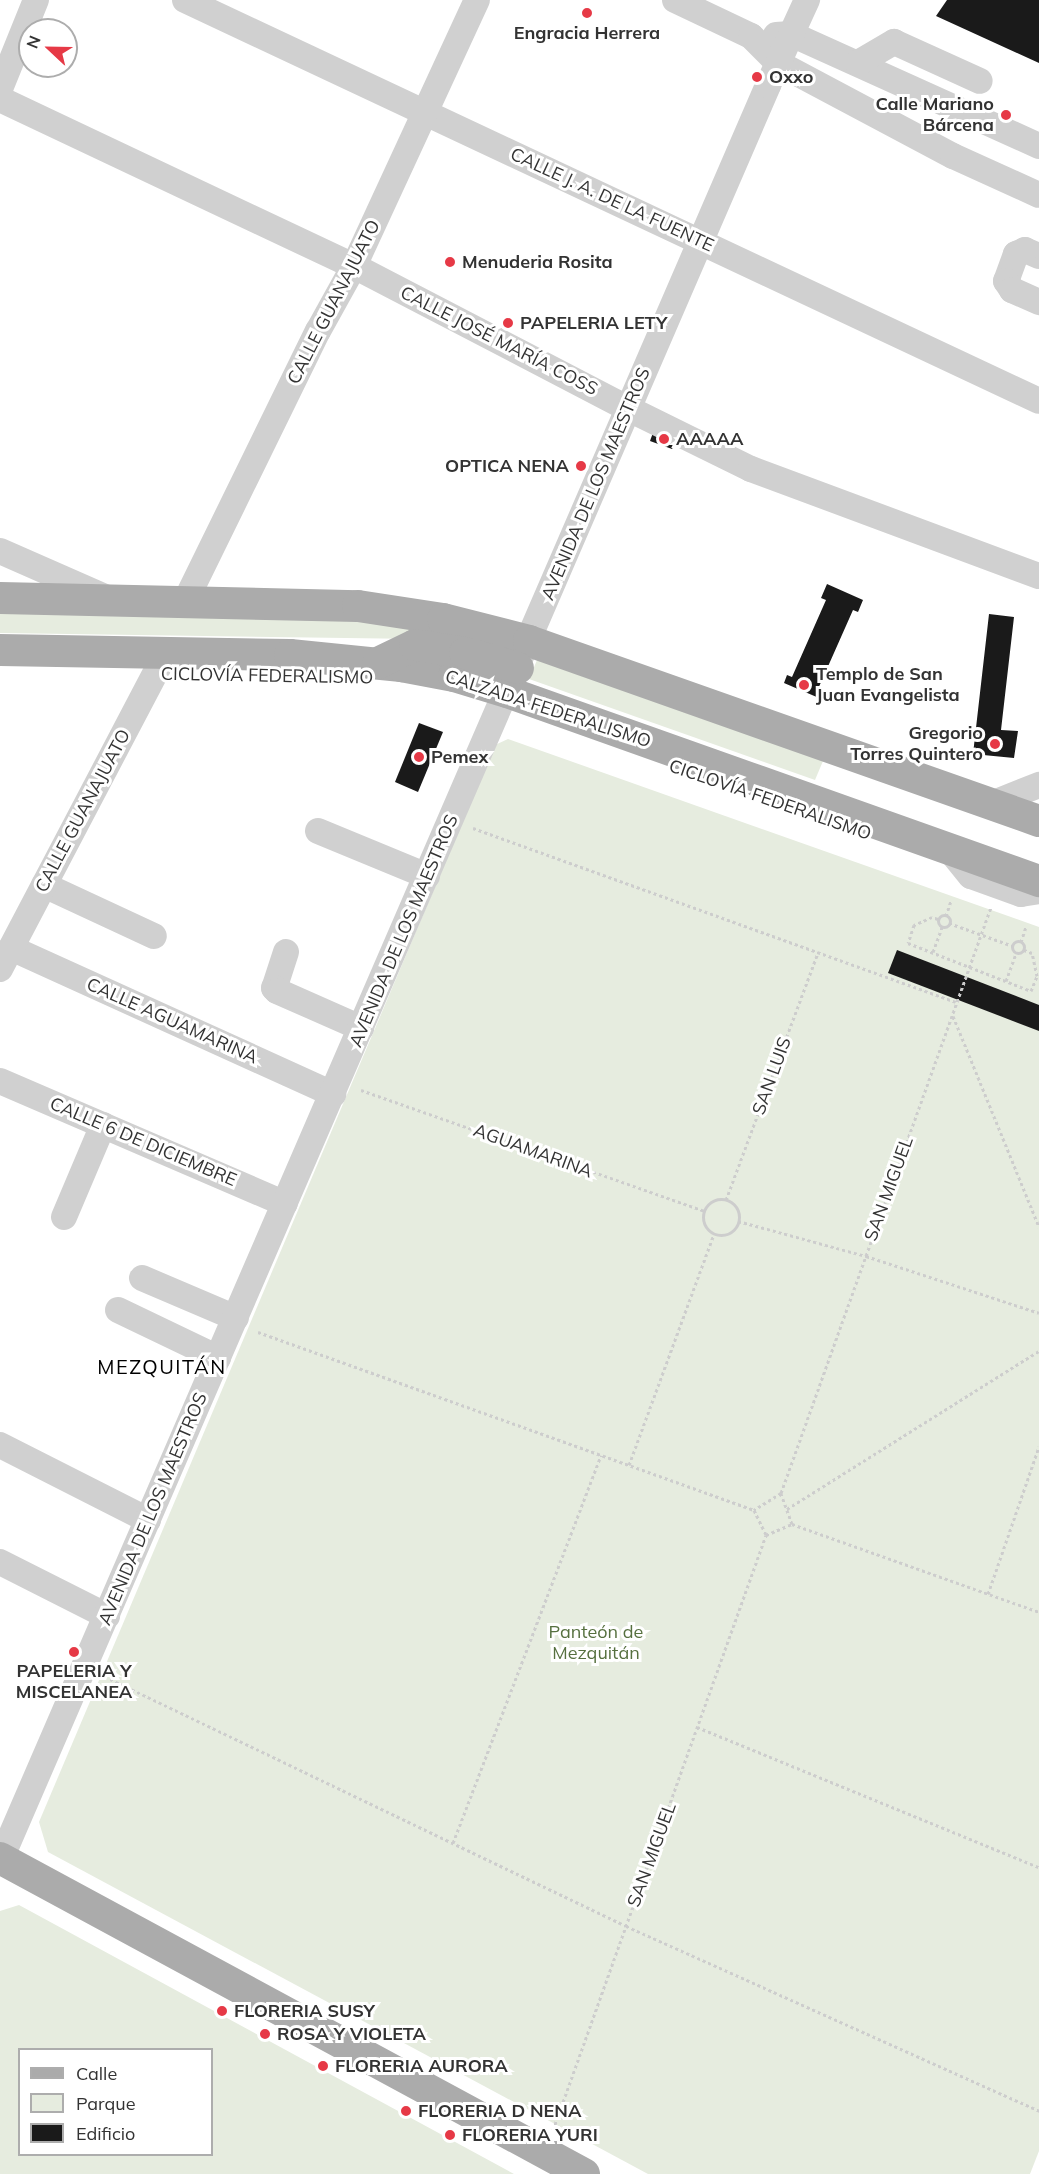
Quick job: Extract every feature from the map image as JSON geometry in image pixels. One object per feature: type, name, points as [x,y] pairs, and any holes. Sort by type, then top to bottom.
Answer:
[{"type":"main road","name":"CALZADA FEDERALISMO","points":[[0,598],[358,606],[443,619],[518,667],[948,848],[1039,881]]},
{"type":"main road","name":"CALZADA FEDERALISMO","points":[[0,650],[290,656],[378,663],[454,676],[518,667],[992,804],[1039,821]]},
{"type":"main road","points":[[0,1860],[585,2174]]},
{"type":"street","points":[[0,89],[36,0]]},
{"type":"street","name":"CALLE J. A. DE LA FUENTE","points":[[185,0],[1039,401]]},
{"type":"street","name":"CALLE GUANAJUATO","points":[[185,602],[318,331],[354,266],[477,0]]},
{"type":"street","points":[[675,0],[751,36],[778,63],[953,156],[1039,195]]},
{"type":"street","name":"AVENIDA DE LOS MAESTROS","points":[[0,1860],[807,0]]},
{"type":"street","points":[[751,36],[791,34],[1039,146]]},
{"type":"street","points":[[858,63],[894,42],[980,81]]},
{"type":"street","name":"CALLE JOSÉ MARÍA COSS","points":[[0,99],[354,266],[629,409],[751,469],[1039,576]]},
{"type":"street","points":[[1039,256],[1021,251],[1016,254],[1006,281],[1012,290],[1039,302]]},
{"type":"street","points":[[0,551],[111,600]]},
{"type":"street","name":"CALLE GUANAJUATO","points":[[6,959],[166,653]]},
{"type":"street","points":[[992,804],[1039,785]]},
{"type":"street","points":[[318,831],[427,876]]},
{"type":"street","points":[[948,848],[971,876],[1021,894],[1039,891]]},
{"type":"street","points":[[44,885],[154,936]]},
{"type":"street","points":[[286,952],[274,988],[361,1028]]},
{"type":"street","name":"CALLE AGUAMARINA","points":[[6,959],[333,1094]]},
{"type":"street","name":"CALLE 6 DE DICIEMBRE","points":[[0,1081],[285,1204]]},
{"type":"street","points":[[64,1217],[103,1125]]},
{"type":"street","points":[[142,1278],[236,1318]]},
{"type":"street","points":[[118,1310],[218,1358]]},
{"type":"street","points":[[0,1445],[148,1520]]},
{"type":"street","points":[[0,1562],[107,1616]]},
{"type":"path","points":[[473,828],[956,1002]]},
{"type":"path","name":"SAN MIGUEL","points":[[781,1493],[998,886]]},
{"type":"path","points":[[951,901],[946,916],[949,923],[1013,946],[1016,953],[1006,981]]},
{"type":"path","points":[[946,916],[938,919],[932,917],[914,925],[908,942],[1031,991],[1037,976],[1032,953],[1024,950],[1016,953]]},
{"type":"path","points":[[938,919],[942,927]]},
{"type":"path","points":[[933,952],[942,927],[949,923]]},
{"type":"path","points":[[1024,950],[1021,942],[1026,927]]},
{"type":"path","points":[[1013,946],[1021,942]]},
{"type":"path","name":"SAN LUIS","points":[[726,1200],[818,952]]},
{"type":"path","points":[[952,1014],[1039,1227]]},
{"type":"path","name":"AGUAMARINA","points":[[361,1090],[704,1211]]},
{"type":"path","points":[[726,1200],[737,1210],[738,1221],[727,1234],[714,1234],[703,1223],[704,1211],[711,1202],[726,1200]]},
{"type":"path","points":[[738,1221],[866,1256],[1039,1313]]},
{"type":"path","points":[[629,1465],[714,1234]]},
{"type":"path","points":[[258,1332],[753,1509],[766,1535],[792,1524],[1039,1612]]},
{"type":"path","points":[[787,1509],[1039,1351]]},
{"type":"path","points":[[988,1594],[1039,1447]]},
{"type":"path","points":[[453,1843],[602,1455]]},
{"type":"path","points":[[753,1509],[781,1493],[792,1524]]},
{"type":"path","name":"SAN MIGUEL","points":[[545,2153],[766,1535]]},
{"type":"path","points":[[110,1679],[626,1926],[1039,2111]]},
{"type":"path","points":[[697,1727],[1039,1867]]},
{"type":"green space","points":[[0,611],[348,617],[420,627],[419,639],[0,633]]},
{"type":"green space","points":[[537,660],[823,761],[815,780],[529,679]]},
{"type":"green space","name":"Panteón de Mezquitán","points":[[508,739],[1039,927],[1039,2151],[1030,2174],[648,2174],[48,1852],[39,1822],[495,745]]},
{"type":"green space","points":[[19,1905],[514,2174],[0,2174],[0,1911]]},
{"type":"building","points":[[947,0],[1039,0],[1039,63],[936,16]]},
{"type":"building","name":"AAAAA","points":[[655,427],[678,438],[672,449],[650,441]]},
{"type":"building","points":[[827,584],[863,600],[858,612],[853,610],[818,689],[822,691],[819,698],[784,683],[787,675],[792,677],[826,600],[821,598]]},
{"type":"building","points":[[989,614],[1014,617],[1001,730],[1018,731],[1014,758],[973,754]]},
{"type":"building","name":"Pemex","points":[[419,723],[443,732],[418,792],[395,782]]},
{"type":"building","points":[[897,950],[1039,1005],[1039,1031],[888,973]]},
{"type":"place","name":"Engracia Herrera","points":[[587,13]]},
{"type":"place","name":"Oxxo","points":[[757,77]]},
{"type":"place","name":"Calle Mariano Bárcena","points":[[1006,115]]},
{"type":"place","name":"Menuderia Rosita","points":[[450,262]]},
{"type":"place","name":"PAPELERIA LETY","points":[[508,323]]},
{"type":"place","name":"AAAAA","points":[[664,439]]},
{"type":"place","name":"OPTICA NENA","points":[[581,466]]},
{"type":"place","name":"Templo de San Juan Evangelista","points":[[804,685]]},
{"type":"place","name":"Gregorio Torres Quintero","points":[[995,744]]},
{"type":"place","name":"Pemex","points":[[419,757]]},
{"type":"place","name":"PAPELERIA Y MISCELANEA","points":[[74,1652]]},
{"type":"place","name":"FLORERIA SUSY","points":[[222,2011]]},
{"type":"place","name":"ROSA Y VIOLETA","points":[[265,2034]]},
{"type":"place","name":"FLORERIA AURORA","points":[[323,2066]]},
{"type":"place","name":"FLORERIA D NENA","points":[[406,2111]]},
{"type":"place","name":"FLORERIA YURI","points":[[450,2135]]},
{"type":"district","name":"MEZQUITÁN","points":[[162,1366]]}]
